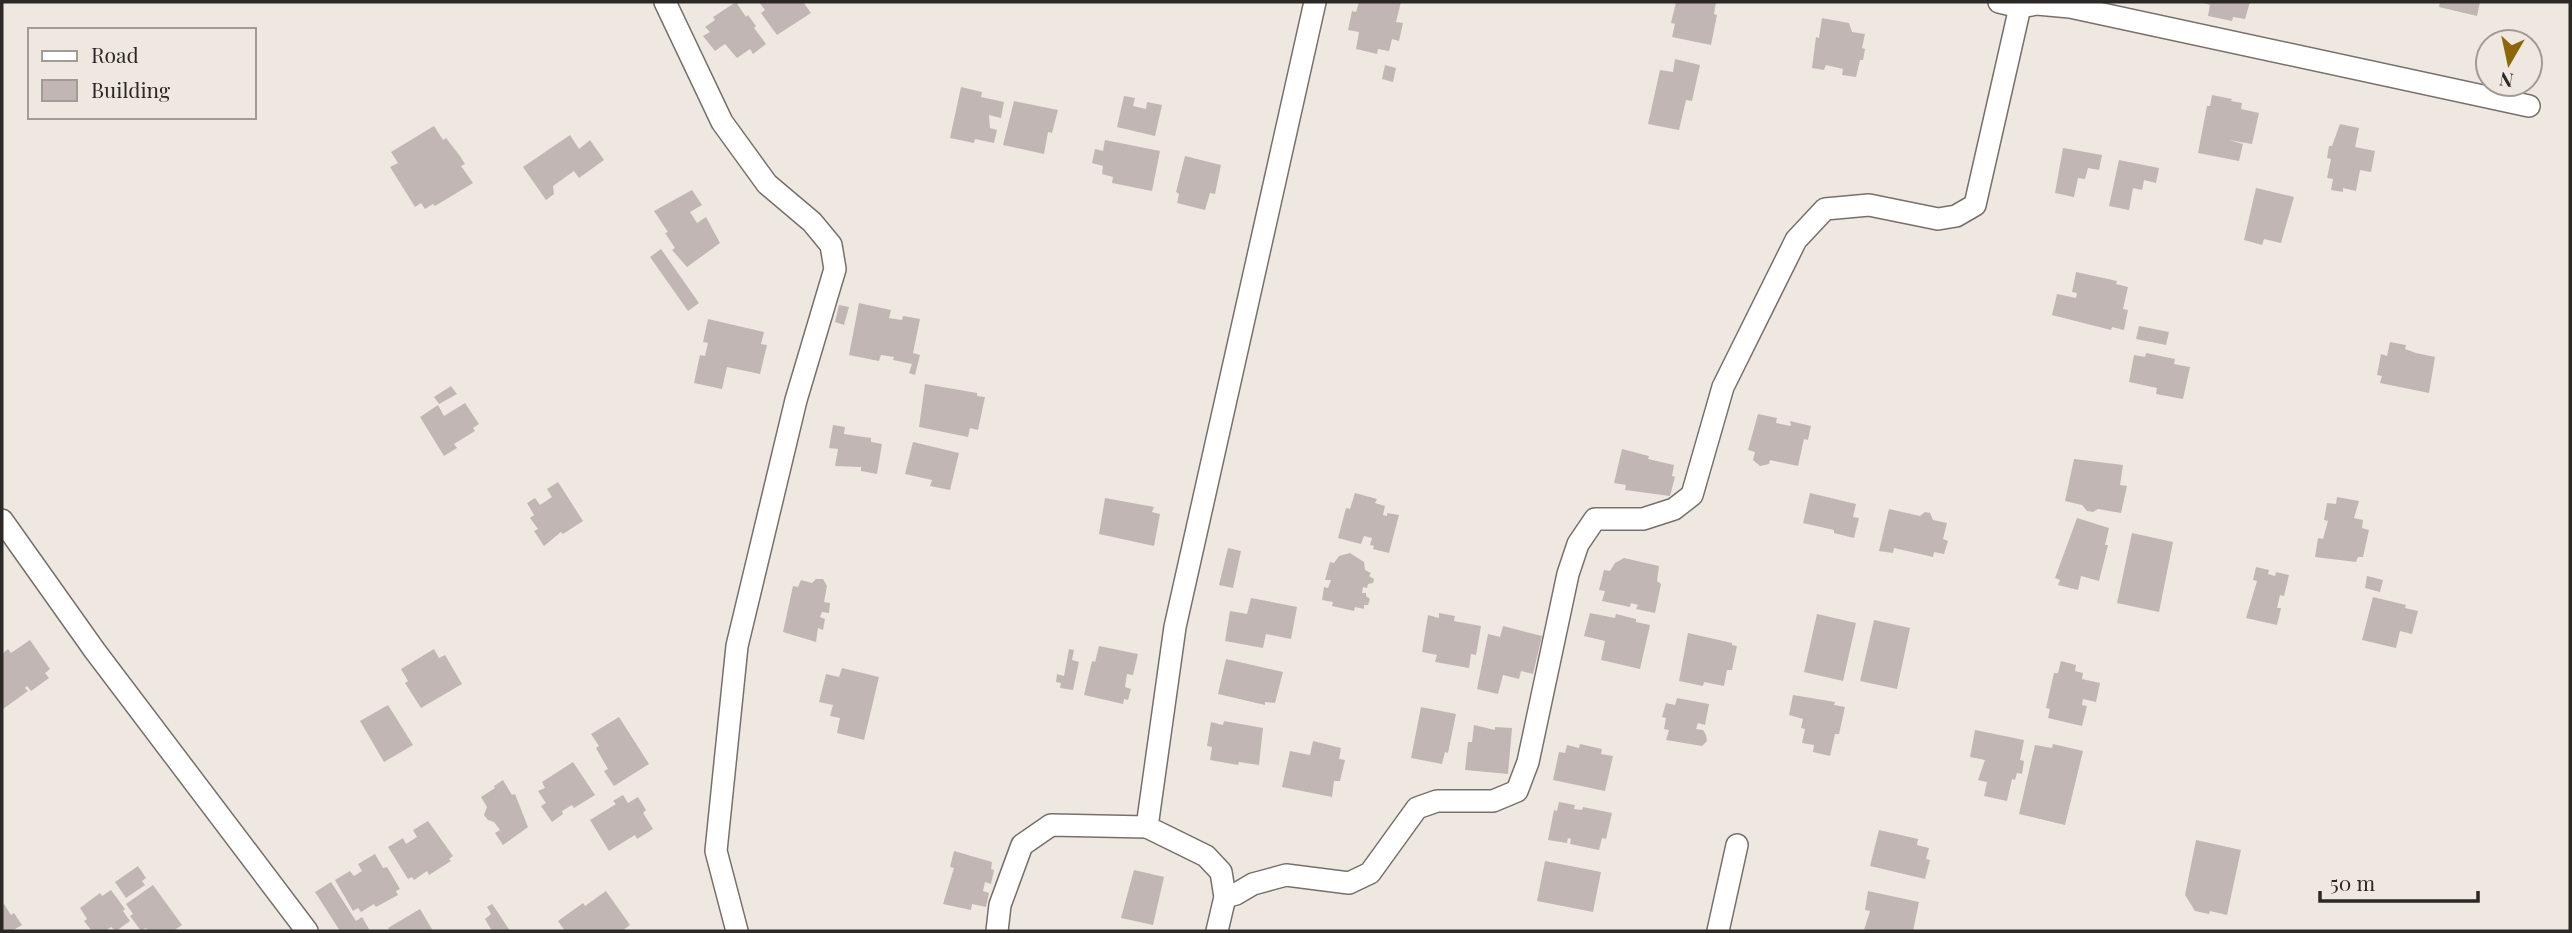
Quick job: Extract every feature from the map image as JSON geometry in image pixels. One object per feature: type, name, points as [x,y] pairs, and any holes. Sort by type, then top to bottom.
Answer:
[{"type":"street","points":[[665,2],[722,122],[767,184],[812,222],[831,245],[835,269],[796,400],[737,646],[716,851],[737,931]]},
{"type":"street","points":[[1147,827],[1175,627],[1315,2]]},
{"type":"street","points":[[1999,2],[2020,7],[2037,4],[2070,7],[2529,106]]},
{"type":"street","points":[[1225,897],[1253,884],[1286,875],[1349,883],[1370,873],[1417,808],[1437,801],[1493,801],[1517,791],[1528,762],[1567,574],[1578,544],[1595,519],[1643,519],[1674,509],[1692,495],[1723,387],[1796,240],[1825,209],[1869,205],[1938,219],[1956,216],[1975,205],[2020,7]]},
{"type":"street","points":[[2,520],[103,662],[307,931]]},
{"type":"street","points":[[997,931],[1000,905],[1021,845],[1051,825],[1147,827],[1206,856],[1221,872],[1225,897],[1217,931]]},
{"type":"street","points":[[1718,931],[1737,845]]},
{"type":"building","points":[[736,2],[756,26],[754,28],[766,44],[753,54],[750,49],[737,58],[725,44],[715,51],[703,36],[710,32],[705,27],[715,20],[713,17]]},
{"type":"building","points":[[759,2],[803,2],[811,13],[777,35],[761,13],[765,10]]},
{"type":"building","points":[[1359,2],[1401,2],[1396,22],[1403,23],[1399,41],[1392,39],[1389,51],[1378,49],[1377,54],[1356,49],[1359,32],[1348,30],[1352,11],[1356,12]]},
{"type":"building","points":[[1676,2],[1716,2],[1714,14],[1717,15],[1711,45],[1672,37],[1675,24],[1671,23]]},
{"type":"building","points":[[2201,2],[2250,2],[2245,19],[2233,17],[2232,21],[2208,16],[2210,5]]},
{"type":"building","points":[[2440,2],[2480,2],[2477,16],[2439,7]]},
{"type":"building","points":[[1822,18],[1849,23],[1852,32],[1865,34],[1863,60],[1860,60],[1856,77],[1842,75],[1843,69],[1826,65],[1824,70],[1812,68],[1816,37],[1819,38]]},
{"type":"building","points":[[1675,59],[1700,65],[1692,101],[1686,100],[1679,130],[1648,124],[1660,70],[1673,72]]},
{"type":"building","points":[[1385,65],[1396,68],[1393,82],[1382,79]]},
{"type":"building","points":[[961,87],[982,92],[981,97],[1004,102],[1001,118],[989,115],[990,128],[997,130],[994,143],[975,139],[974,143],[950,138]]},
{"type":"building","points":[[2212,95],[2232,99],[2231,101],[2242,103],[2241,109],[2259,113],[2252,144],[2229,140],[2243,144],[2239,161],[2198,153],[2207,106],[2210,106]]},
{"type":"building","points":[[1124,96],[1135,98],[1133,106],[1146,109],[1147,102],[1162,105],[1155,136],[1117,127]]},
{"type":"building","points":[[1014,101],[1058,110],[1052,133],[1048,132],[1044,154],[1003,145]]},
{"type":"building","points":[[2340,124],[2359,128],[2355,147],[2375,151],[2371,172],[2360,170],[2356,191],[2343,188],[2343,192],[2331,190],[2333,179],[2327,178],[2331,159],[2327,158],[2329,146],[2332,146]]},
{"type":"building","points":[[434,126],[443,140],[446,138],[460,156],[465,164],[461,166],[473,183],[435,206],[433,204],[425,209],[421,203],[415,207],[390,167],[398,163],[391,152]]},
{"type":"building","points":[[570,135],[579,149],[590,140],[604,160],[579,178],[574,171],[553,186],[554,194],[546,200],[523,167]]},
{"type":"building","points":[[1105,140],[1160,151],[1152,191],[1112,183],[1113,177],[1102,174],[1103,166],[1092,163],[1095,149],[1103,151]]},
{"type":"building","points":[[2063,148],[2102,155],[2099,170],[2088,168],[2085,179],[2078,178],[2074,197],[2055,193]]},
{"type":"building","points":[[1185,156],[1221,165],[1215,194],[1210,193],[1205,210],[1177,203],[1179,194],[1176,192]]},
{"type":"building","points":[[2119,160],[2159,168],[2156,183],[2144,180],[2142,190],[2133,188],[2129,210],[2109,206]]},
{"type":"building","points":[[2256,188],[2294,197],[2281,243],[2264,239],[2262,245],[2244,240]]},
{"type":"building","points":[[692,190],[702,205],[690,212],[697,223],[706,217],[720,243],[687,267],[672,250],[675,248],[665,233],[668,232],[654,211]]},
{"type":"building","points":[[661,249],[699,303],[688,311],[650,257]]},
{"type":"building","points":[[2076,272],[2117,281],[2116,284],[2128,287],[2123,309],[2128,310],[2124,330],[2112,327],[2111,330],[2052,315],[2057,294],[2076,298],[2077,293],[2072,292]]},
{"type":"building","points":[[859,303],[891,310],[889,318],[902,320],[903,316],[920,319],[913,353],[920,355],[915,375],[909,373],[912,364],[893,360],[894,357],[881,355],[879,361],[849,355]]},
{"type":"building","points":[[839,305],[849,307],[844,325],[835,322]]},
{"type":"building","points":[[708,319],[764,332],[761,344],[767,345],[760,374],[727,367],[722,389],[694,383],[700,355],[705,356],[708,343],[703,342]]},
{"type":"building","points":[[2139,326],[2169,332],[2166,345],[2136,339]]},
{"type":"building","points":[[2390,342],[2406,345],[2405,349],[2416,353],[2435,357],[2429,393],[2380,383],[2382,376],[2377,375],[2381,354],[2387,356]]},
{"type":"building","points":[[2146,353],[2175,359],[2174,364],[2190,367],[2183,399],[2156,394],[2157,388],[2129,382],[2134,355],[2145,357]]},
{"type":"building","points":[[925,384],[977,393],[977,396],[985,397],[978,430],[970,428],[968,437],[919,427]]},
{"type":"building","points":[[451,386],[457,394],[439,404],[434,397]]},
{"type":"building","points":[[465,403],[479,424],[473,428],[475,431],[454,444],[457,448],[444,456],[420,417],[438,405],[444,416]]},
{"type":"building","points":[[1758,414],[1777,418],[1776,423],[1791,426],[1790,421],[1811,426],[1808,440],[1804,439],[1798,466],[1770,460],[1769,464],[1760,466],[1753,460],[1755,452],[1748,450]]},
{"type":"building","points":[[833,425],[845,427],[844,434],[871,438],[871,442],[882,444],[877,474],[861,471],[861,467],[835,466],[838,449],[829,448]]},
{"type":"building","points":[[913,442],[959,453],[950,490],[930,486],[932,480],[905,474]]},
{"type":"building","points":[[1622,449],[1674,465],[1672,476],[1675,477],[1670,496],[1625,490],[1626,485],[1614,483]]},
{"type":"building","points":[[2074,459],[2123,465],[2120,485],[2127,486],[2121,513],[2098,509],[2087,511],[2082,505],[2065,501]]},
{"type":"building","points":[[558,482],[583,521],[563,534],[561,532],[544,546],[534,531],[538,529],[530,518],[534,515],[527,503],[535,498],[540,505],[552,497],[547,489]]},
{"type":"building","points":[[1355,493],[1377,499],[1375,503],[1385,506],[1383,515],[1399,515],[1389,553],[1373,549],[1374,546],[1370,545],[1372,538],[1364,536],[1361,544],[1338,538],[1346,508],[1350,509]]},
{"type":"building","points":[[1810,493],[1856,504],[1853,517],[1859,518],[1854,538],[1803,523]]},
{"type":"building","points":[[2337,497],[2359,501],[2354,518],[2363,520],[2362,528],[2369,530],[2363,557],[2358,557],[2356,562],[2315,557],[2318,538],[2323,539],[2328,521],[2324,520],[2327,503],[2336,504]]},
{"type":"building","points":[[1105,498],[1154,507],[1152,512],[1160,514],[1154,546],[1099,534]]},
{"type":"building","points":[[1889,509],[1920,516],[1925,512],[1930,513],[1933,520],[1947,523],[1943,539],[1948,541],[1944,554],[1934,552],[1933,557],[1894,548],[1893,553],[1879,551]]},
{"type":"building","points":[[2077,518],[2109,528],[2105,545],[2108,545],[2099,581],[2081,576],[2078,590],[2058,585],[2060,580],[2055,578]]},
{"type":"building","points":[[2132,533],[2173,542],[2159,612],[2117,603]]},
{"type":"building","points":[[1228,548],[1241,551],[1233,588],[1219,585]]},
{"type":"building","points":[[1350,553],[1364,562],[1365,570],[1371,573],[1369,576],[1374,579],[1367,588],[1363,587],[1362,593],[1366,593],[1370,599],[1368,605],[1364,605],[1364,609],[1355,607],[1354,611],[1332,606],[1333,602],[1322,600],[1324,587],[1328,588],[1331,580],[1325,580],[1330,562],[1334,563],[1339,556]]},
{"type":"building","points":[[1624,558],[1659,566],[1657,581],[1661,584],[1655,613],[1636,609],[1638,605],[1631,603],[1630,607],[1602,601],[1605,591],[1599,590],[1604,570],[1610,571],[1615,563]]},
{"type":"building","points":[[2256,567],[2269,570],[2268,574],[2275,576],[2276,572],[2289,575],[2284,596],[2280,595],[2277,608],[2281,608],[2277,625],[2246,618],[2257,581],[2253,580]]},
{"type":"building","points":[[2367,576],[2383,580],[2380,592],[2365,588]]},
{"type":"building","points":[[816,579],[823,579],[827,586],[824,602],[830,603],[829,613],[822,612],[820,617],[825,619],[823,630],[818,628],[816,642],[783,632],[793,586],[798,587],[801,580],[812,583]]},
{"type":"building","points":[[2373,597],[2406,605],[2405,608],[2418,611],[2412,634],[2400,631],[2396,648],[2362,640]]},
{"type":"building","points":[[1251,598],[1297,607],[1291,639],[1266,634],[1263,648],[1225,641],[1230,611],[1247,614]]},
{"type":"building","points":[[1439,613],[1455,616],[1454,621],[1481,626],[1476,655],[1471,654],[1469,668],[1435,662],[1437,655],[1422,652],[1428,615],[1439,618]]},
{"type":"building","points":[[1590,613],[1615,618],[1616,614],[1650,625],[1640,669],[1601,660],[1605,641],[1584,636]]},
{"type":"building","points":[[1817,614],[1856,623],[1843,681],[1804,672]]},
{"type":"building","points":[[1874,620],[1910,628],[1897,689],[1860,681]]},
{"type":"building","points":[[1503,626],[1542,636],[1533,674],[1521,671],[1519,679],[1503,675],[1498,694],[1477,689],[1488,634],[1500,637]]},
{"type":"building","points":[[1688,633],[1737,646],[1732,670],[1727,670],[1724,686],[1704,682],[1703,686],[1679,681]]},
{"type":"building","points":[[30,640],[50,669],[45,673],[49,678],[31,691],[27,686],[25,688],[28,691],[3,709],[2,654],[8,649],[11,653]]},
{"type":"building","points":[[1099,646],[1138,654],[1133,675],[1127,674],[1125,687],[1131,689],[1128,700],[1124,699],[1123,704],[1084,695],[1092,661],[1095,662]]},
{"type":"building","points":[[434,649],[439,658],[445,655],[462,684],[421,708],[405,683],[408,681],[401,669]]},
{"type":"building","points":[[1069,649],[1074,650],[1072,660],[1079,662],[1073,690],[1060,688],[1061,683],[1056,682],[1057,674],[1064,676]]},
{"type":"building","points":[[1226,659],[1283,672],[1275,703],[1265,702],[1265,705],[1218,694]]},
{"type":"building","points":[[2061,661],[2076,665],[2075,671],[2083,673],[2082,679],[2100,683],[2096,702],[2083,699],[2082,705],[2087,706],[2082,726],[2048,718],[2050,709],[2046,708],[2054,673],[2058,673]]},
{"type":"building","points":[[842,668],[879,677],[864,740],[837,733],[840,718],[830,716],[833,705],[819,702],[826,674],[839,677]]},
{"type":"building","points":[[1793,695],[1835,702],[1834,705],[1845,707],[1839,734],[1835,734],[1830,756],[1813,752],[1814,745],[1802,743],[1805,729],[1801,728],[1803,719],[1789,715]]},
{"type":"building","points":[[1677,698],[1709,704],[1705,725],[1698,723],[1696,729],[1703,730],[1706,735],[1707,741],[1702,746],[1666,740],[1669,730],[1664,729],[1666,718],[1662,717],[1666,703],[1675,705]]},
{"type":"building","points":[[388,705],[413,745],[384,762],[360,721]]},
{"type":"building","points":[[1421,707],[1456,714],[1448,753],[1445,752],[1442,764],[1411,758]]},
{"type":"building","points":[[619,717],[649,764],[614,786],[604,771],[608,769],[591,734]]},
{"type":"building","points":[[1224,721],[1263,728],[1259,765],[1239,762],[1238,765],[1210,760],[1212,747],[1207,746],[1211,722],[1223,725]]},
{"type":"building","points":[[1474,725],[1495,730],[1495,727],[1512,728],[1508,774],[1465,770],[1468,742],[1472,742]]},
{"type":"building","points":[[1975,730],[2024,740],[2020,760],[2024,761],[2022,774],[2017,773],[2015,780],[2012,779],[2007,801],[1984,796],[1987,782],[1978,780],[1985,760],[1970,757]]},
{"type":"building","points":[[1313,741],[1341,748],[1339,759],[1345,760],[1340,781],[1334,781],[1332,797],[1282,787],[1290,751],[1310,755]]},
{"type":"building","points":[[1580,744],[1602,749],[1601,754],[1613,756],[1605,791],[1553,780],[1559,752],[1565,753],[1567,745],[1579,748]]},
{"type":"building","points":[[2053,744],[2083,751],[2065,825],[2019,814],[2035,745],[2052,748]]},
{"type":"building","points":[[573,762],[595,795],[574,808],[572,805],[562,811],[563,814],[552,822],[541,806],[546,803],[538,791],[545,788],[542,782]]},
{"type":"building","points":[[503,780],[512,795],[515,794],[528,827],[503,845],[495,833],[500,830],[484,815],[487,807],[481,797]]},
{"type":"building","points":[[623,795],[628,803],[638,797],[646,810],[643,813],[653,829],[637,839],[635,835],[609,851],[590,820],[616,804],[613,801]]},
{"type":"building","points":[[1559,802],[1575,805],[1574,809],[1582,810],[1583,807],[1612,813],[1606,839],[1602,838],[1599,850],[1570,844],[1571,839],[1568,838],[1567,843],[1548,840],[1554,810],[1557,811]]},
{"type":"building","points":[[428,821],[453,856],[449,859],[451,861],[429,875],[427,871],[414,880],[412,877],[408,879],[388,847],[403,838],[406,844],[417,837],[413,830]]},
{"type":"building","points":[[1879,830],[1918,839],[1917,845],[1929,848],[1926,859],[1930,860],[1925,879],[1870,866]]},
{"type":"building","points":[[2196,840],[2241,850],[2227,915],[2195,911],[2185,895]]},
{"type":"building","points":[[954,851],[992,862],[991,869],[994,870],[991,884],[985,882],[983,891],[989,893],[986,907],[972,904],[971,910],[943,904],[954,868],[950,867]]},
{"type":"building","points":[[375,854],[383,868],[387,867],[400,889],[396,891],[398,895],[376,907],[374,904],[361,912],[358,908],[353,911],[335,880],[350,871],[354,876],[362,871],[358,864]]},
{"type":"building","points":[[1545,861],[1601,872],[1593,912],[1537,901]]},
{"type":"building","points":[[138,866],[146,878],[142,881],[145,885],[126,898],[115,882]]},
{"type":"building","points":[[1134,870],[1164,877],[1153,925],[1121,918]]},
{"type":"building","points":[[331,882],[356,921],[362,917],[369,929],[340,931],[315,892]]},
{"type":"building","points":[[153,885],[182,925],[173,931],[148,931],[146,928],[141,931],[130,916],[133,914],[126,904]]},
{"type":"building","points":[[111,890],[130,921],[116,931],[111,927],[105,931],[92,931],[84,921],[87,919],[80,908],[100,893],[102,896]]},
{"type":"building","points":[[606,891],[630,925],[622,931],[565,931],[558,921]]},
{"type":"building","points":[[1868,891],[1919,902],[1913,931],[1864,930],[1870,911],[1865,910]]},
{"type":"building","points":[[4,904],[22,925],[12,931],[2,931]]},
{"type":"building","points":[[492,904],[510,931],[492,931],[485,919],[491,914],[487,907]]},
{"type":"building","points":[[420,909],[433,931],[390,931],[388,928]]}]
